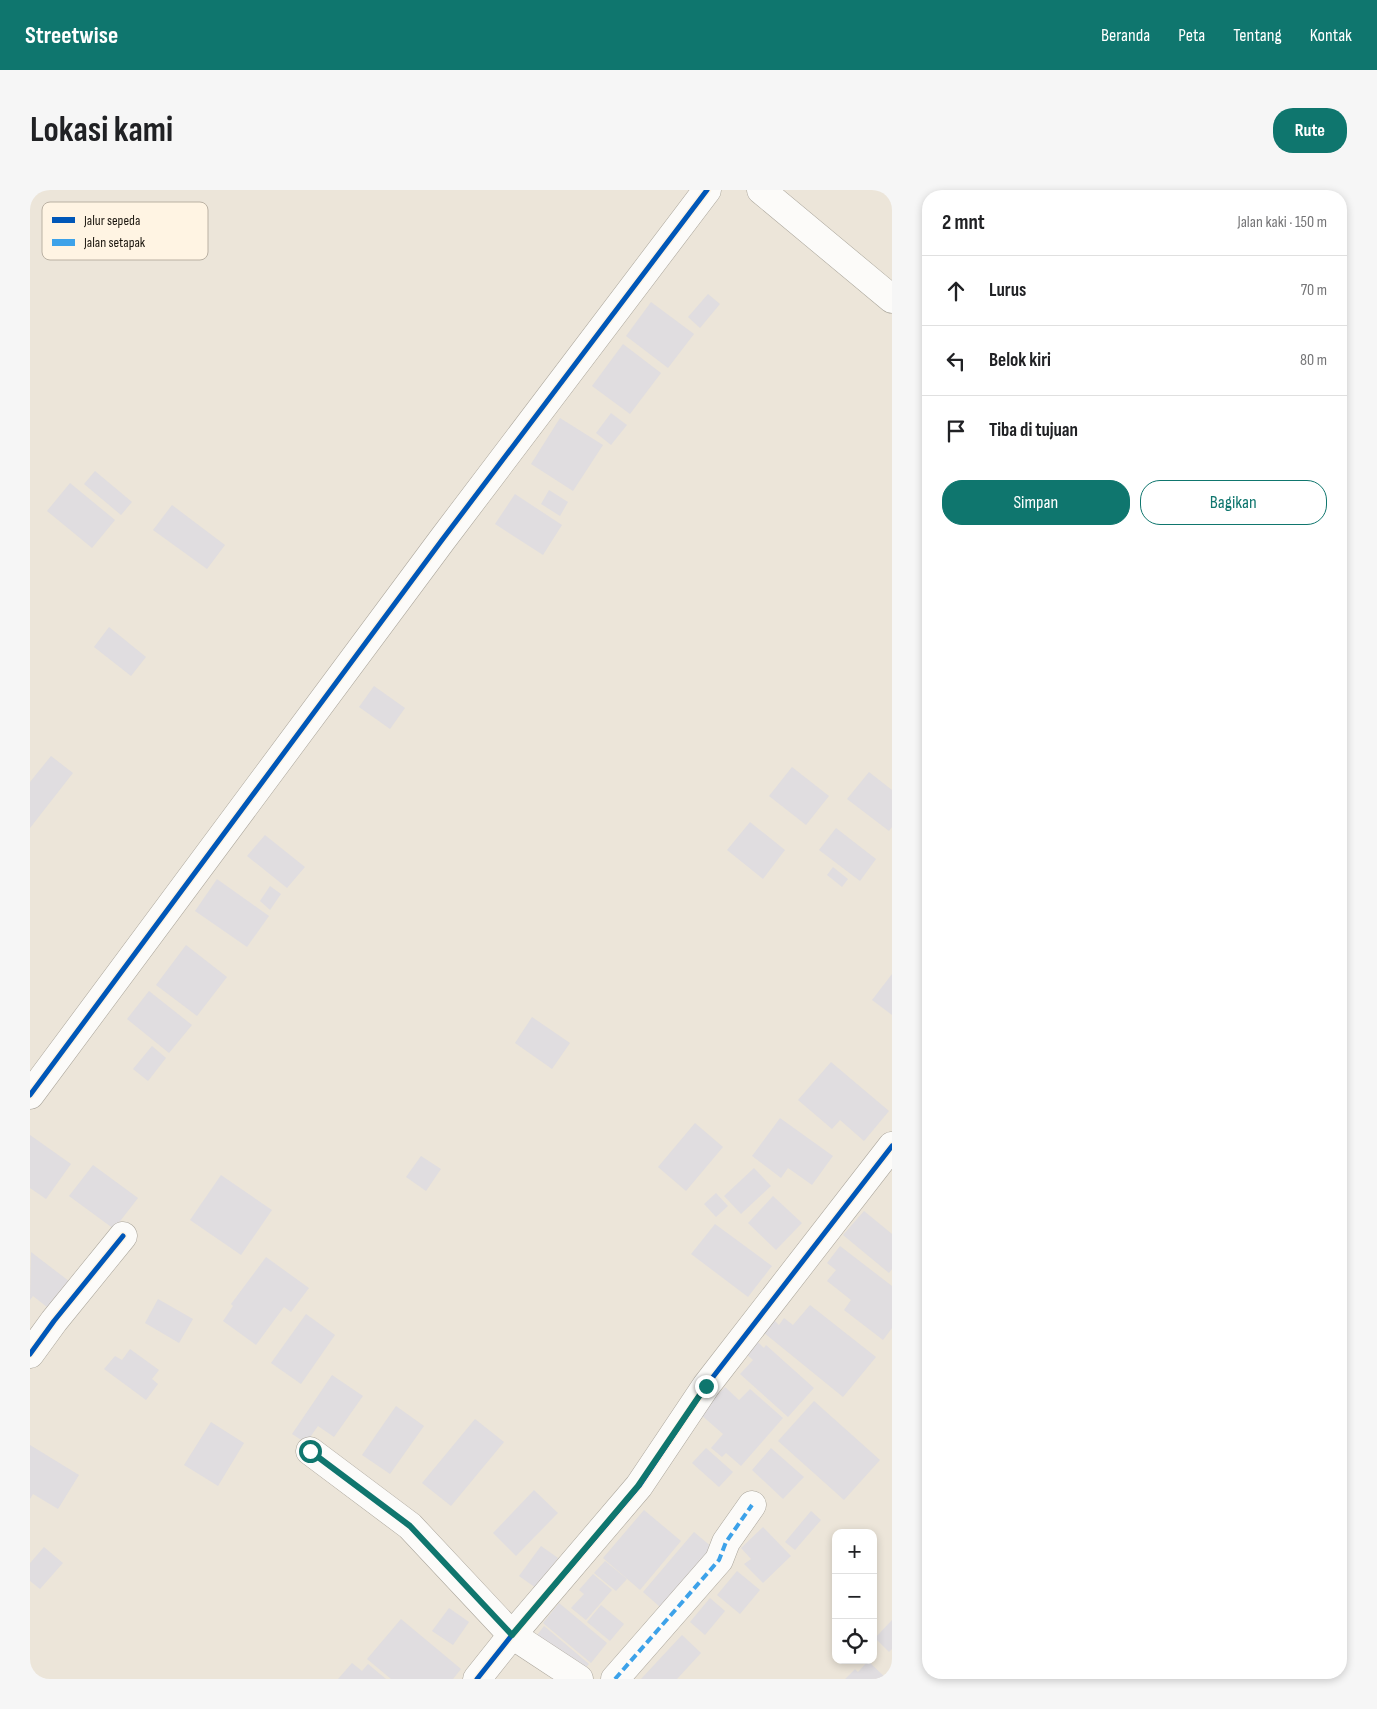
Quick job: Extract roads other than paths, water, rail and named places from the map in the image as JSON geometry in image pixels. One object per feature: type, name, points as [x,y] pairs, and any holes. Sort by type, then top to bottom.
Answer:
[{"type":"street","points":[[30,1095],[430,556],[707,190]]},
{"type":"street","points":[[761,190],[892,299]]},
{"type":"street","points":[[477,1679],[638,1486],[706,1386],[892,1146]]},
{"type":"street","points":[[30,1354],[54,1321],[123,1236]]},
{"type":"street","points":[[310,1451],[410,1526],[512,1635],[579,1679]]},
{"type":"street","points":[[615,1679],[719,1560],[726,1542],[752,1505]]}]
